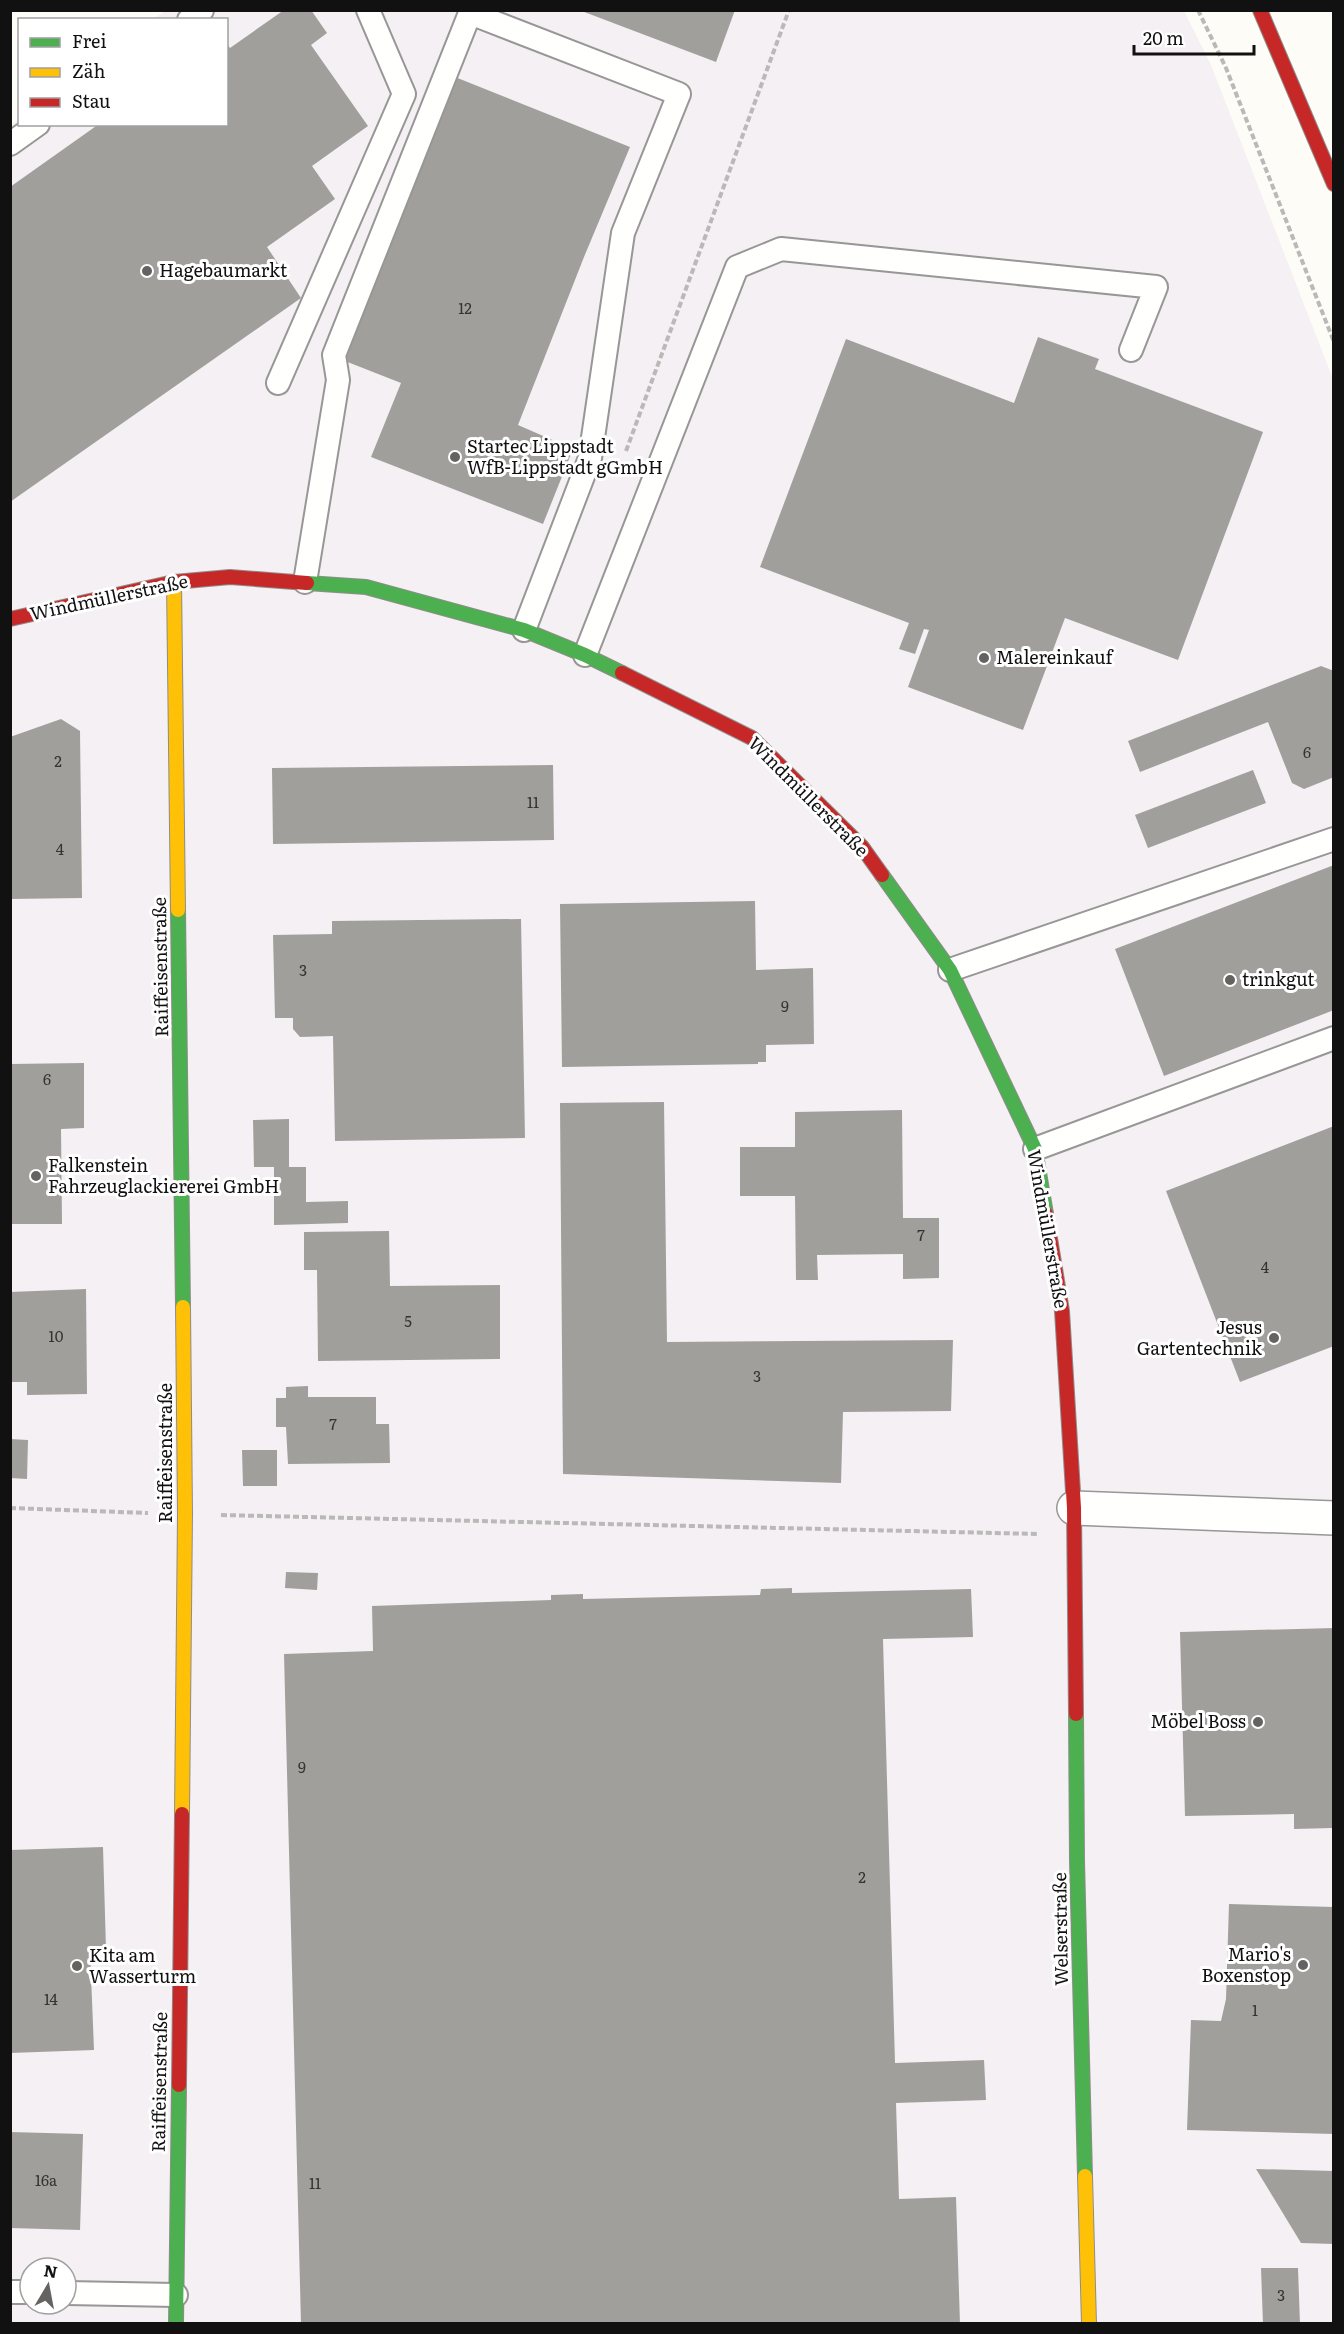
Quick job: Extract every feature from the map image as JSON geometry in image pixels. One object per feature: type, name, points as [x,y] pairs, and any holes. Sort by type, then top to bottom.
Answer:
[{"type":"street","points":[[1260,10],[1334,184]]},
{"type":"street","name":"Windmüllerstraße","points":[[10,619],[174,582],[230,577],[366,587],[524,630],[585,655],[752,738],[862,847],[950,970],[1035,1149],[1062,1311],[1074,1521]]},
{"type":"street","name":"Raiffeisenstraße","points":[[174,582],[185,1514],[176,2324]]},
{"type":"street","points":[[1074,1521],[1334,1518]]},
{"type":"street","name":"Welserstraße","points":[[1074,1521],[1077,1861],[1089,2324]]},
{"type":"lane","points":[[278,383],[404,94],[368,10]]},
{"type":"lane","points":[[305,582],[338,380],[334,355],[470,13],[679,94],[622,232],[590,458],[524,630]]},
{"type":"lane","points":[[10,144],[35,126]]},
{"type":"lane","points":[[585,655],[737,267],[781,249],[1156,287],[1131,350]]},
{"type":"lane","points":[[950,970],[1334,839]]},
{"type":"lane","points":[[1035,1149],[1334,1038]]},
{"type":"lane","points":[[78,2293],[176,2295]]},
{"type":"path","points":[[625,454],[789,10]]},
{"type":"path","points":[[1198,10],[1226,68],[1334,342]]},
{"type":"path","points":[[10,1508],[185,1514],[1074,1521]]},
{"type":"shaded area","points":[[165,11],[1184,11],[1211,65],[1333,379],[1333,2323],[11,2324],[11,125],[18,120],[18,126],[228,126],[228,18],[154,18]]},
{"type":"building","name":"Hagebaumarkt","points":[[284,10],[311,10],[327,33],[311,45],[368,126],[312,166],[335,199],[267,247],[301,298],[10,502],[10,187],[96,126],[228,126],[228,46],[230,48]]},
{"type":"building","points":[[579,10],[735,10],[716,62]]},
{"type":"building","points":[[455,77],[630,147],[518,425],[573,449],[543,524],[371,457],[401,383],[345,361]]},
{"type":"building","points":[[1038,337],[1099,359],[1095,369],[1263,432],[1178,660],[1065,618],[1023,730],[908,687],[929,630],[924,629],[915,654],[899,649],[909,623],[760,567],[846,339],[1014,403]]},
{"type":"building","points":[[1321,666],[1334,671],[1334,777],[1304,789],[1292,783],[1268,722],[1140,772],[1128,741]]},
{"type":"building","points":[[61,719],[80,731],[82,898],[10,899],[10,737]]},
{"type":"building","points":[[553,765],[554,840],[273,844],[272,768]]},
{"type":"building","points":[[1253,770],[1266,803],[1148,848],[1135,815]]},
{"type":"building","name":"trinkgut","points":[[1334,865],[1334,1010],[1164,1076],[1115,949]]},
{"type":"building","points":[[755,901],[756,970],[813,968],[814,1044],[766,1045],[766,1062],[758,1062],[758,1064],[562,1067],[560,904]]},
{"type":"building","points":[[521,919],[525,1138],[335,1141],[333,1036],[300,1037],[293,1029],[293,1018],[275,1018],[273,935],[332,934],[332,921]]},
{"type":"building","name":"Falkenstein Fahrzeuglackiererei GmbH","points":[[84,1063],[84,1128],[61,1129],[62,1224],[10,1224],[10,1064]]},
{"type":"building","points":[[664,1102],[667,1342],[953,1340],[951,1411],[843,1412],[841,1483],[563,1474],[560,1103]]},
{"type":"building","points":[[902,1110],[903,1218],[939,1218],[939,1278],[903,1279],[903,1254],[817,1255],[818,1280],[796,1280],[795,1196],[740,1196],[740,1147],[795,1147],[795,1112]]},
{"type":"building","points":[[289,1119],[289,1167],[306,1167],[306,1202],[348,1201],[348,1223],[274,1225],[274,1167],[254,1167],[253,1120]]},
{"type":"building","points":[[1334,1126],[1334,1346],[1240,1382],[1166,1191]]},
{"type":"building","points":[[389,1231],[390,1286],[500,1285],[500,1359],[318,1361],[317,1270],[304,1270],[304,1232]]},
{"type":"building","points":[[86,1289],[87,1394],[27,1395],[27,1382],[10,1382],[10,1292]]},
{"type":"building","points":[[308,1386],[308,1397],[376,1397],[376,1424],[389,1424],[390,1463],[288,1464],[286,1427],[276,1427],[276,1398],[286,1398],[286,1387]]},
{"type":"building","points":[[10,1439],[28,1440],[27,1479],[10,1478]]},
{"type":"building","points":[[242,1450],[277,1450],[277,1486],[243,1486]]},
{"type":"building","points":[[286,1572],[318,1573],[317,1590],[285,1588]]},
{"type":"building","points":[[792,1588],[792,1593],[971,1589],[973,1637],[883,1639],[895,2063],[984,2060],[986,2100],[896,2103],[899,2199],[956,2197],[960,2324],[301,2324],[284,1654],[373,1651],[372,1606],[551,1600],[551,1595],[583,1594],[583,1599],[760,1595],[761,1589]]},
{"type":"building","name":"Möbel Boss","points":[[1334,1628],[1332,1828],[1294,1829],[1294,1814],[1185,1816],[1180,1632]]},
{"type":"building","name":"Kita am Wasserturm","points":[[103,1847],[106,1949],[90,1950],[94,2050],[10,2053],[10,1850]]},
{"type":"building","points":[[1229,1904],[1334,1907],[1334,2134],[1187,2130],[1191,2020],[1221,2021],[1226,1999]]},
{"type":"building","points":[[10,2132],[83,2134],[80,2230],[10,2228]]},
{"type":"building","points":[[1256,2169],[1334,2171],[1334,2244],[1301,2243]]},
{"type":"building","points":[[1261,2268],[1298,2268],[1300,2324],[1263,2324]]},
{"type":"traffic: fast","points":[[307,583],[366,587],[524,630],[622,673]]},
{"type":"traffic: fast","points":[[882,875],[950,970],[1035,1149],[1046,1214]]},
{"type":"traffic: fast","points":[[178,910],[183,1307]]},
{"type":"traffic: fast","points":[[1076,1714],[1077,1861],[1085,2176]]},
{"type":"traffic: fast","points":[[176,2324],[179,2085]]},
{"type":"traffic: slow","points":[[174,582],[178,910]]},
{"type":"traffic: slow","points":[[182,1814],[185,1514],[183,1307]]},
{"type":"traffic: slow","points":[[1085,2176],[1089,2324]]},
{"type":"traffic: jam","points":[[1260,10],[1334,184]]},
{"type":"traffic: jam","points":[[10,619],[174,582],[230,577],[307,583]]},
{"type":"traffic: jam","points":[[622,673],[752,738],[862,847],[882,875]]},
{"type":"traffic: jam","points":[[1046,1214],[1062,1311],[1074,1508],[1076,1714]]},
{"type":"traffic: jam","points":[[179,2085],[182,1814]]},
{"type":"place","name":"Hagebaumarkt","points":[[147,271]]},
{"type":"place","name":"Startec Lippstadt WfB-Lippstadt gGmbH","points":[[455,457]]},
{"type":"place","name":"Malereinkauf","points":[[984,658]]},
{"type":"place","name":"trinkgut","points":[[1230,980]]},
{"type":"place","name":"Falkenstein Fahrzeuglackiererei GmbH","points":[[36,1176]]},
{"type":"place","name":"Jesus Gartentechnik","points":[[1274,1338]]},
{"type":"place","name":"Möbel Boss","points":[[1258,1722]]},
{"type":"place","name":"Mario's Boxenstop","points":[[1303,1965]]},
{"type":"place","name":"Kita am Wasserturm","points":[[77,1966]]}]
